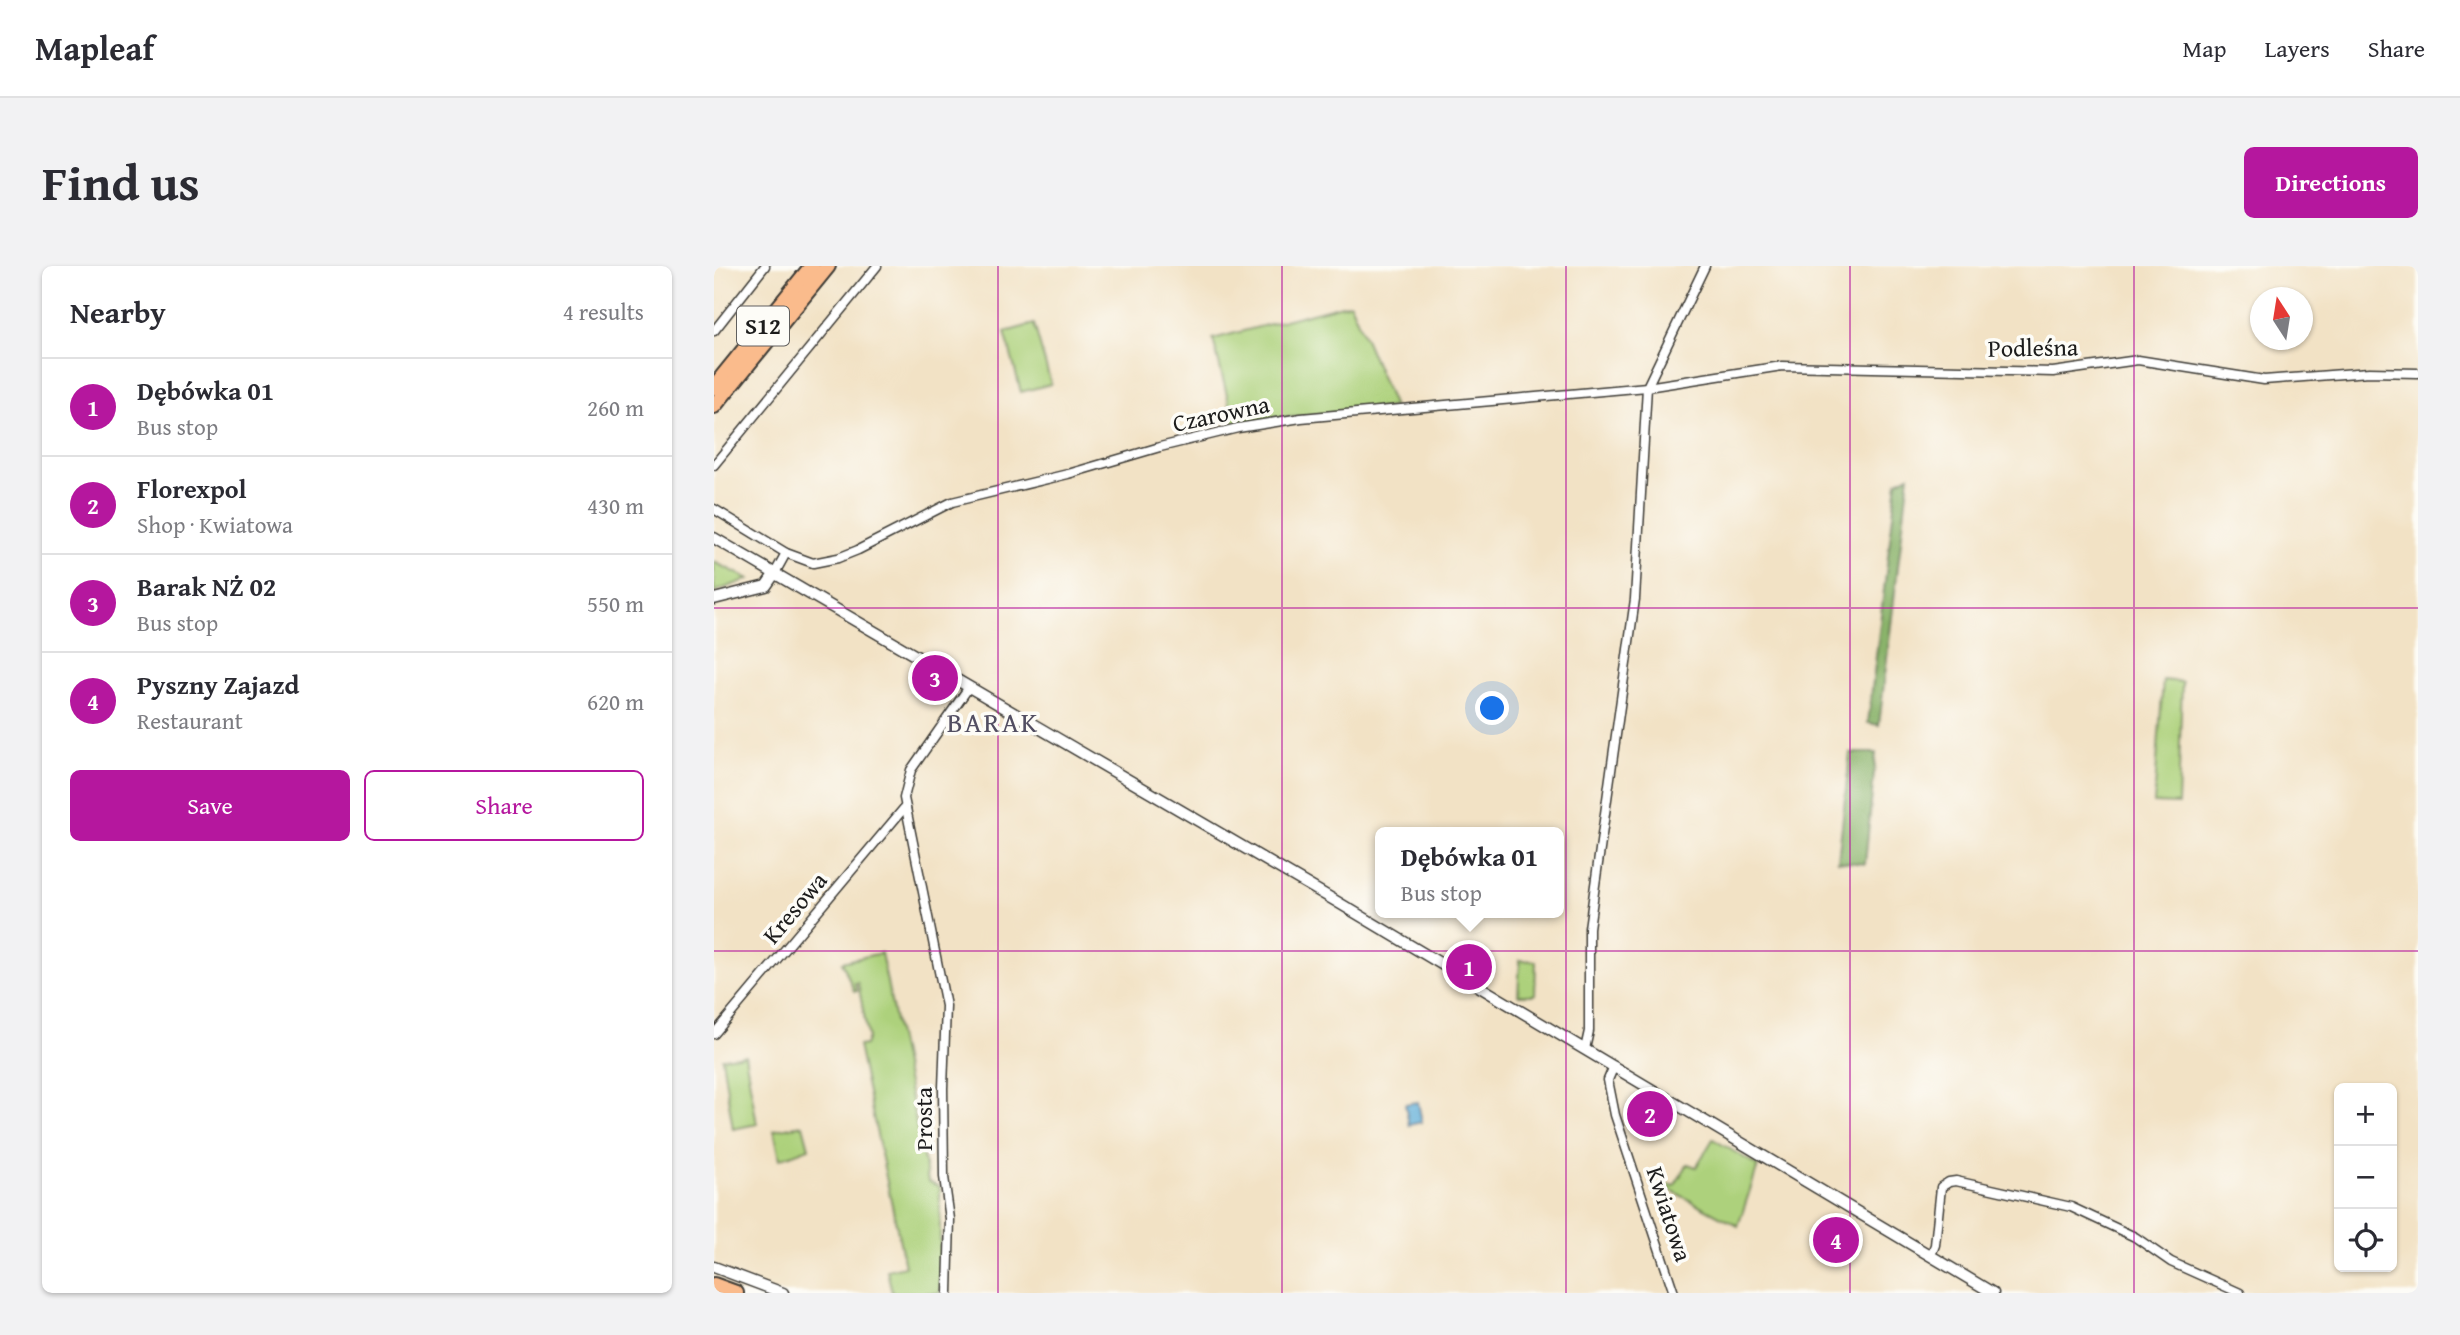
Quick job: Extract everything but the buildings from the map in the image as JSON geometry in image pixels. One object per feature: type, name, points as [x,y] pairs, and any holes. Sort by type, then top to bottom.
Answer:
[{"type":"highway","name":"S12","points":[[714,387],[812,266]]},
{"type":"highway","name":"S12","points":[[714,406],[828,266]]},
{"type":"highway","points":[[714,1285],[736,1293]]},
{"type":"street","points":[[714,331],[765,266]]},
{"type":"street","points":[[714,465],[877,266]]},
{"type":"street","points":[[1585,1049],[1589,1031],[1589,928],[1635,599],[1647,387],[1705,266]]},
{"type":"street","name":"Podleśna","points":[[1647,387],[1782,366],[2053,372],[2138,359],[2264,380],[2369,372],[2418,373]]},
{"type":"street","name":"Czarowna","points":[[786,553],[804,562],[822,562],[858,550],[951,502],[1238,428],[1342,414],[1647,387]]},
{"type":"street","points":[[714,509],[786,553],[766,586],[714,599]]},
{"type":"street","points":[[714,538],[1614,1066],[1993,1293]]},
{"type":"street","points":[[905,807],[904,791],[911,770],[969,687]]},
{"type":"street","name":"Prosta","points":[[905,807],[940,967],[946,1015],[943,1177],[950,1223],[948,1293]]},
{"type":"street","name":"Kresowa","points":[[714,1034],[905,807]]},
{"type":"street","name":"Kwiatowa","points":[[1614,1066],[1608,1080],[1615,1115],[1674,1293]]},
{"type":"street","points":[[1931,1255],[1935,1245],[1941,1187],[1956,1181],[2081,1211],[2137,1238],[2171,1262],[2240,1293]]},
{"type":"street","points":[[714,1267],[783,1293]]},
{"type":"green space","points":[[1350,303],[1394,407],[1234,423],[1213,339]]},
{"type":"green space","points":[[1034,324],[1051,384],[1021,392],[1005,332]]},
{"type":"green space","points":[[1909,475],[1879,725],[1868,723],[1897,481]]},
{"type":"green space","points":[[714,562],[749,579],[714,592]]},
{"type":"green space","points":[[2163,680],[2182,682],[2178,804],[2154,803]]},
{"type":"green space","points":[[1850,753],[1876,753],[1865,864],[1838,861]]},
{"type":"green space","points":[[881,953],[928,1181],[940,1187],[940,1293],[892,1293],[887,1270],[905,1266],[858,1046],[865,1045],[868,1037],[858,983],[855,983],[857,991],[854,991],[842,962]]},
{"type":"green space","points":[[1520,960],[1536,961],[1535,995],[1518,995]]},
{"type":"green space","points":[[745,1055],[757,1124],[733,1129],[722,1058]]},
{"type":"green space","points":[[803,1125],[809,1148],[780,1159],[774,1130]]},
{"type":"green space","points":[[1713,1139],[1758,1166],[1738,1226],[1667,1188],[1669,1184],[1674,1186],[1688,1164],[1696,1167]]},
{"type":"water","points":[[1418,1102],[1422,1122],[1409,1125],[1405,1104]]},
{"type":"place","name":"Barak NŻ 02","points":[[935,678]]},
{"type":"place","name":"Dębówka 01","points":[[1469,967]]},
{"type":"place","name":"Florexpol","points":[[1650,1114]]},
{"type":"place","name":"Pyszny Zajazd","points":[[1836,1240]]},
{"type":"district","name":"BARAK","points":[[993,722]]}]
